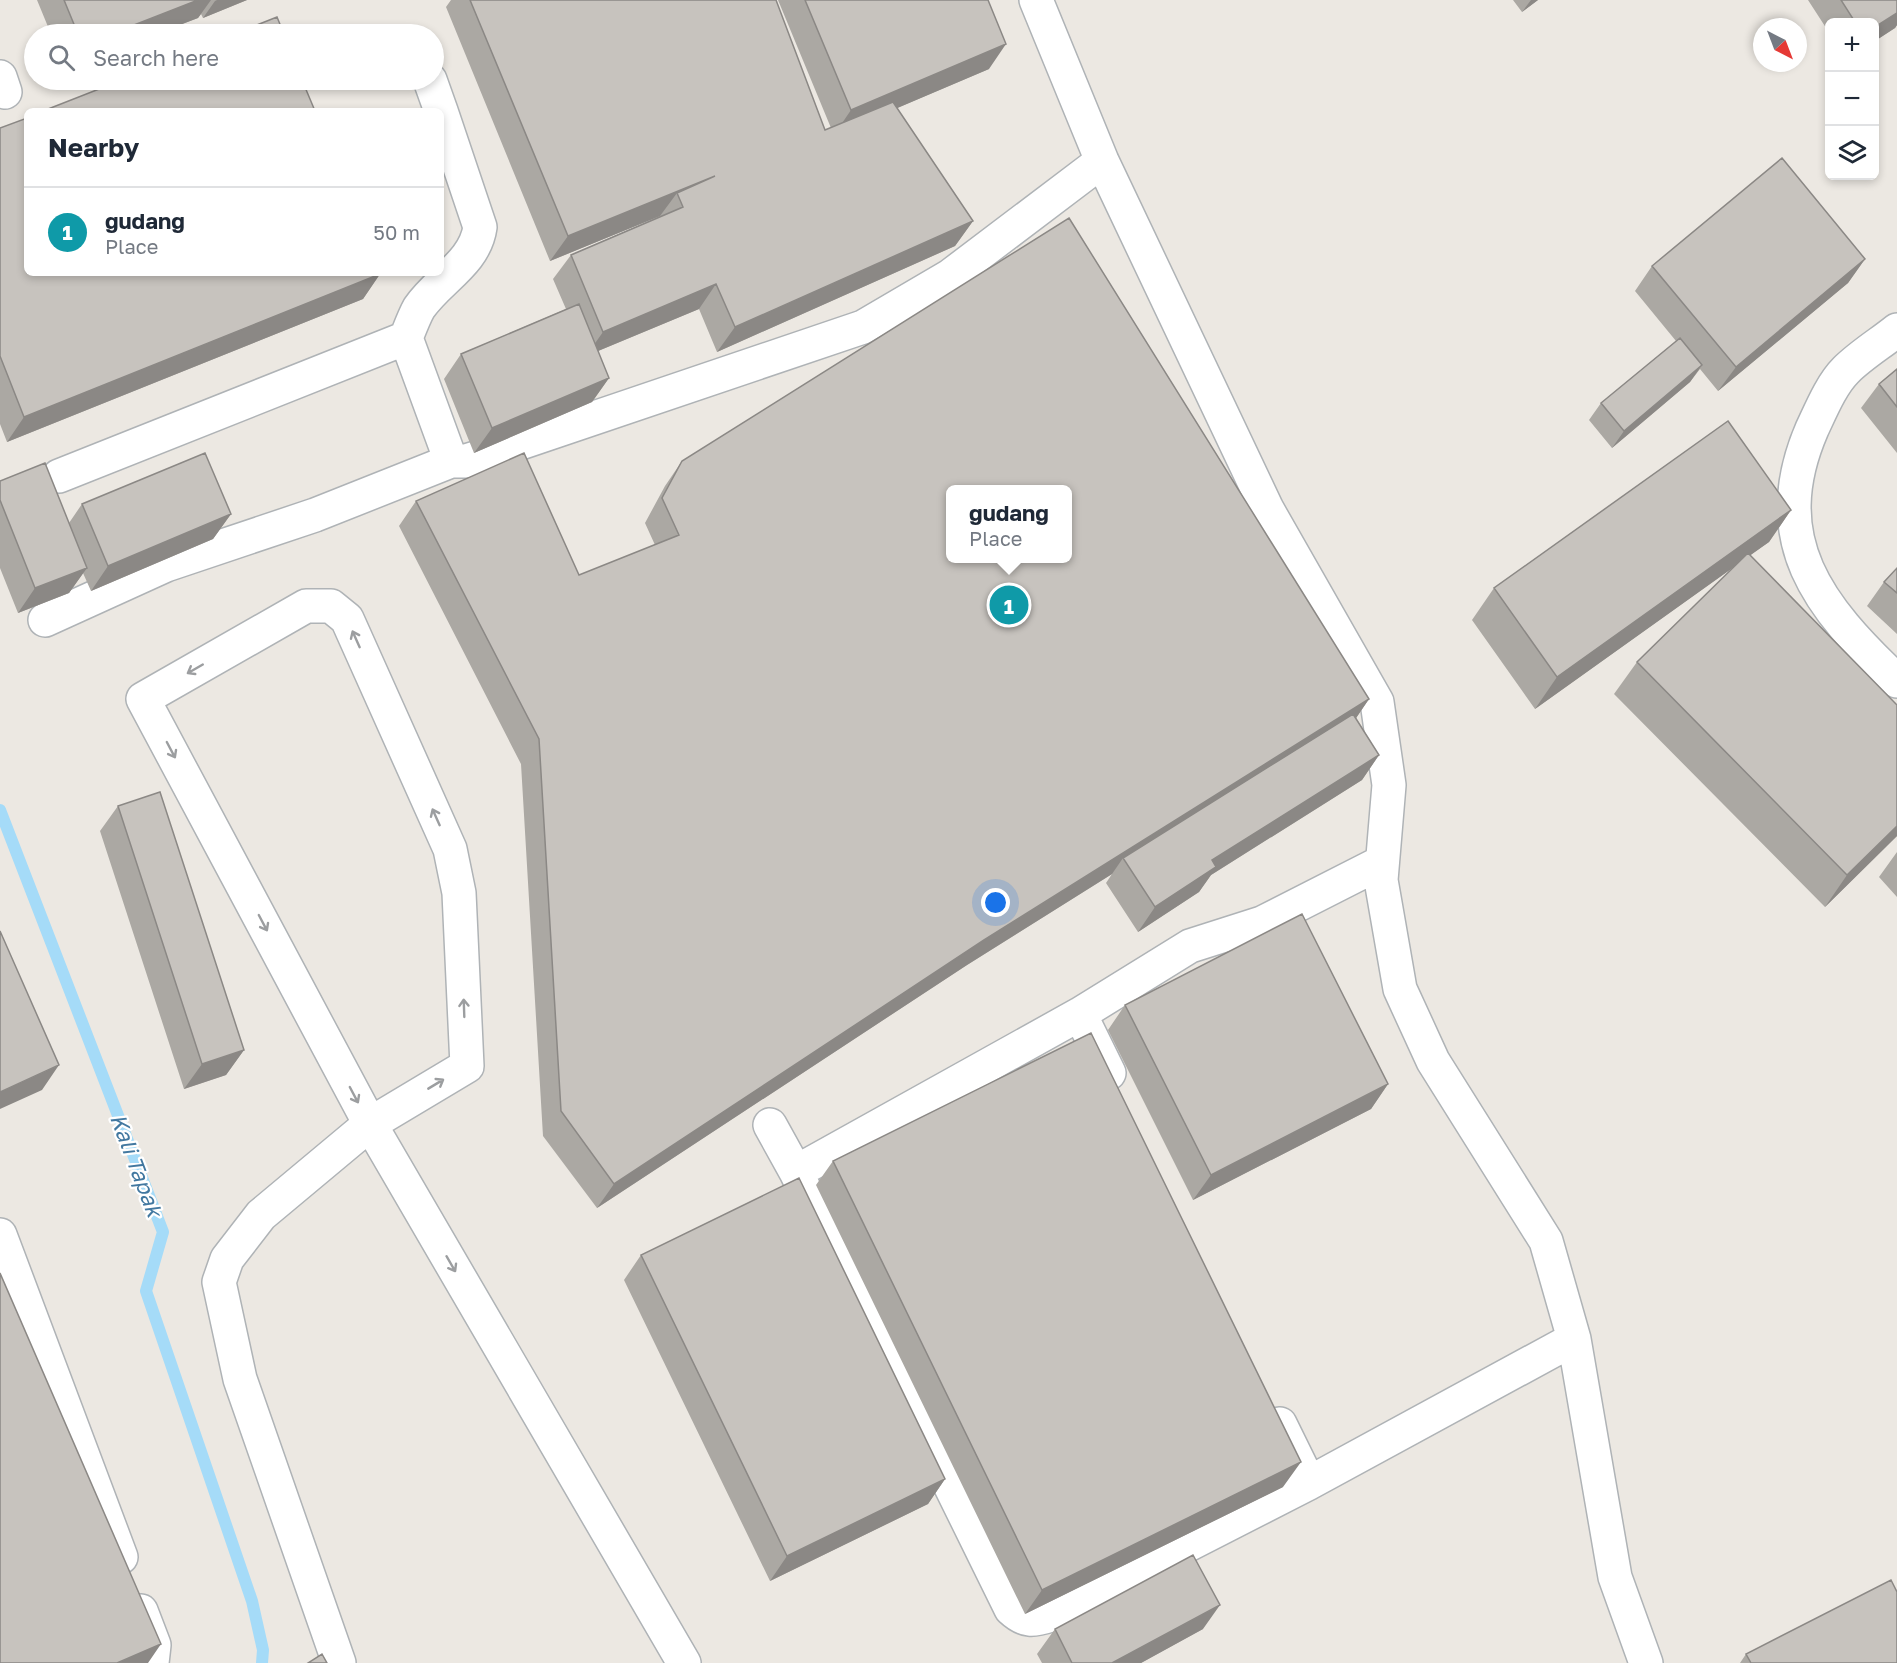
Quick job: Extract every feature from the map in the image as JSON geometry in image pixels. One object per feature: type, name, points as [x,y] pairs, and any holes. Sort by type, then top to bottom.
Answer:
[{"type":"lane","points":[[1036,0],[1102,160],[1267,509],[1377,702],[1389,785],[1381,880],[1400,989],[1433,1061],[1546,1241],[1574,1339],[1615,1577],[1646,1663]]},
{"type":"lane","points":[[434,90],[440,108]]},
{"type":"lane","points":[[444,120],[480,226],[478,241],[468,256],[419,308],[406,338],[451,461]]},
{"type":"lane","points":[[45,620],[166,565],[315,515],[451,461],[466,461],[482,456],[863,327],[950,276],[1102,160]]},
{"type":"lane","points":[[1897,330],[1845,371],[1823,404],[1804,448],[1794,496],[1797,547],[1825,602],[1852,638],[1897,681]]},
{"type":"lane","points":[[59,476],[406,338]]},
{"type":"lane","points":[[339,1663],[240,1379],[219,1282],[227,1259],[261,1215],[370,1124],[467,1066],[459,893],[450,849],[347,619],[331,606],[306,606],[143,699],[370,1124],[684,1663]]},
{"type":"lane","points":[[796,1172],[1080,1014],[1190,946],[1262,923],[1382,862]]},
{"type":"lane","points":[[1080,1014],[1122,1099]]},
{"type":"lane","points":[[770,1125],[796,1172],[1011,1609],[1022,1619],[1031,1621],[1051,1615],[1309,1483],[1574,1339]]},
{"type":"lane","points":[[0,1235],[154,1645],[152,1663]]},
{"type":"lane","points":[[1267,1398],[1309,1483]]},
{"type":"building","points":[[64,0],[198,0],[137,24],[74,24]]},
{"type":"building","points":[[470,0],[776,0],[825,130],[893,102],[973,221],[735,327],[716,284],[603,332],[571,255],[683,207],[677,193],[715,176],[568,236]]},
{"type":"building","points":[[805,0],[988,0],[1006,44],[851,110]]},
{"type":"building","points":[[1841,0],[1897,0],[1897,13],[1879,24],[1879,18],[1852,18]]},
{"type":"building","points":[[277,17],[280,24],[259,24]]},
{"type":"building","points":[[97,90],[306,90],[314,108],[51,108]]},
{"type":"building","points":[[24,119],[24,276],[375,276],[24,417],[0,356],[0,128]]},
{"type":"building","points":[[1782,158],[1865,259],[1736,367],[1652,266]]},
{"type":"building","points":[[1069,218],[1369,699],[984,940],[614,1184],[561,1111],[539,739],[416,501],[524,453],[579,575],[679,535],[662,498],[682,461]]},
{"type":"building","points":[[579,304],[609,378],[492,428],[461,354]]},
{"type":"building","points":[[1680,338],[1702,365],[1624,431],[1601,403]]},
{"type":"building","points":[[1897,369],[1897,407],[1879,384]]},
{"type":"building","points":[[1728,421],[1791,510],[1557,677],[1494,588]]},
{"type":"building","points":[[205,453],[231,514],[108,566],[82,504]]},
{"type":"building","points":[[45,463],[87,568],[35,588],[0,500],[0,481]]},
{"type":"building","points":[[1748,553],[1897,705],[1897,826],[1847,875],[1637,662]]},
{"type":"building","points":[[1897,568],[1897,593],[1884,582]]},
{"type":"building","points":[[1353,714],[1379,755],[1212,860],[1216,867],[1155,907],[1123,858]]},
{"type":"building","points":[[160,792],[244,1050],[202,1064],[118,806]]},
{"type":"building","points":[[1302,914],[1388,1084],[1211,1175],[1125,1005]]},
{"type":"building","points":[[0,931],[59,1065],[0,1092]]},
{"type":"building","points":[[1091,1033],[1301,1462],[1042,1590],[833,1161]]},
{"type":"building","points":[[799,1178],[945,1479],[787,1556],[641,1255]]},
{"type":"building","points":[[0,1273],[161,1644],[117,1663],[0,1663]]},
{"type":"building","points":[[1193,1555],[1220,1605],[1112,1663],[1072,1663],[1055,1629]]},
{"type":"building","points":[[1891,1580],[1897,1592],[1897,1663],[1751,1663],[1746,1654]]},
{"type":"building","points":[[322,1654],[327,1663],[308,1663]]},
{"type":"waterway","name":"Kali Tapak","points":[[0,810],[163,1232],[146,1291],[252,1601],[263,1650],[262,1663]]},
{"type":"place","name":"gudang","points":[[1009,605]]}]
